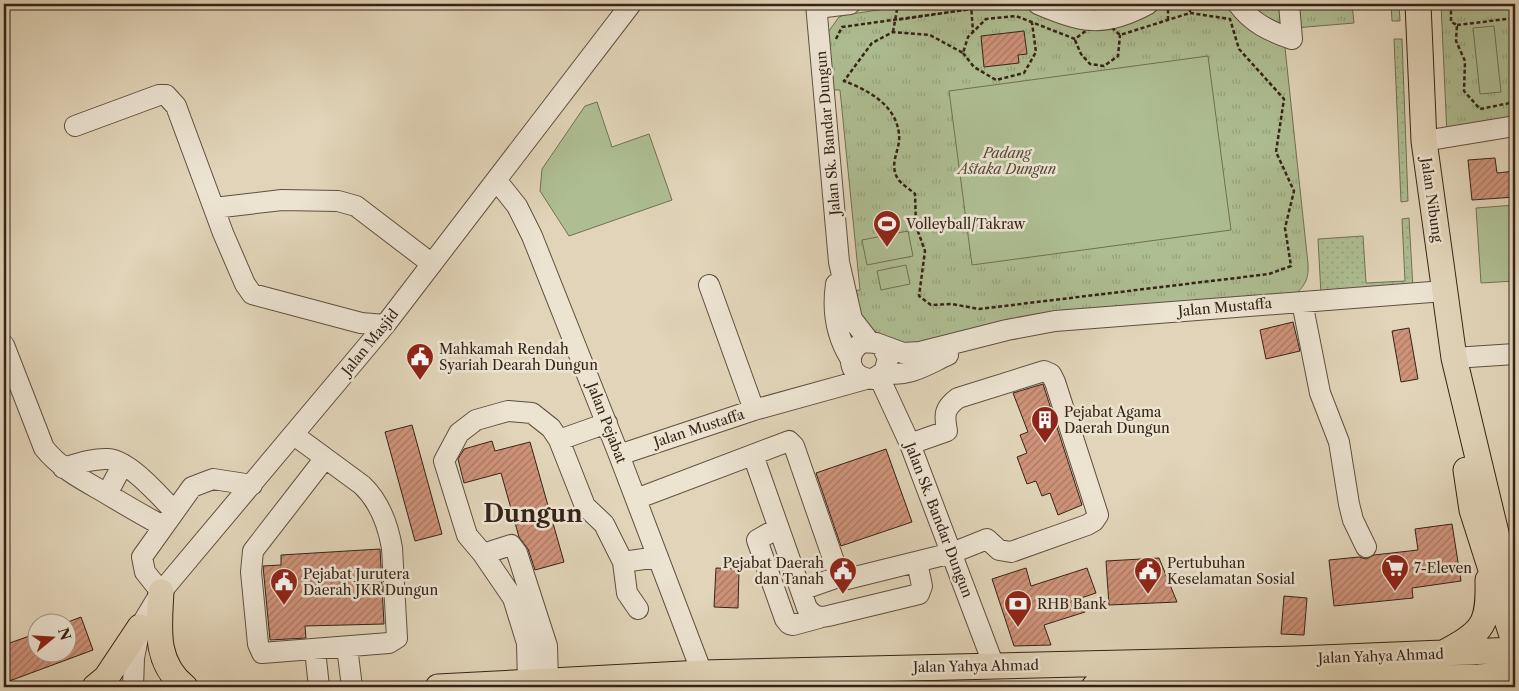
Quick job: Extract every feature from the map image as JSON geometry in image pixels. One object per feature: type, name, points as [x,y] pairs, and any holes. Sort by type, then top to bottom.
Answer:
[{"type":"main road","name":"Jalan Nibung","points":[[1418,4],[1424,141],[1444,291],[1461,395],[1466,482],[1515,598]]},
{"type":"main road","name":"Jalan Nibung","points":[[1502,570],[1515,645]]},
{"type":"main road","points":[[1440,654],[1466,641],[1482,625],[1502,570]]},
{"type":"main road","points":[[161,592],[158,638],[162,655],[169,671],[185,687]]},
{"type":"main road","points":[[95,687],[106,678],[140,627]]},
{"type":"main road","name":"Jalan Yahya Ahmad","points":[[438,687],[702,673],[1440,654],[1515,650]]},
{"type":"main road","name":"Jalan Yahya Ahmad","points":[[1094,687],[1486,682],[1515,674]]},
{"type":"street","name":"Jalan Masjid","points":[[133,687],[134,658],[140,627],[161,592],[385,325],[631,4]]},
{"type":"street","points":[[816,6],[850,4]]},
{"type":"street","points":[[1038,4],[1071,18],[1101,21],[1127,15],[1148,4]]},
{"type":"street","points":[[1238,4],[1250,19],[1270,31],[1292,39],[1289,4]]},
{"type":"street","name":"Jalan Sk. Bandar Dungun","points":[[816,6],[839,262],[852,319],[876,344]]},
{"type":"street","points":[[75,126],[159,95],[166,95],[176,106],[244,284],[252,294],[361,323],[385,325]]},
{"type":"street","points":[[1424,141],[1515,126]]},
{"type":"street","name":"Jalan Pejabat","points":[[497,181],[525,220],[620,454],[702,673]]},
{"type":"street","points":[[214,208],[282,200],[338,201],[356,206],[432,264]]},
{"type":"street","name":"Jalan Sk. Bandar Dungun","points":[[839,262],[833,301],[838,333],[851,362]]},
{"type":"street","points":[[709,285],[754,410]]},
{"type":"street","name":"Jalan Mustaffa","points":[[876,344],[903,353],[920,352],[1007,330],[1055,321],[1444,291]]},
{"type":"street","points":[[1302,302],[1320,393],[1340,442],[1349,504],[1366,547]]},
{"type":"street","name":"Jalan Mustaffa","points":[[620,454],[779,403],[876,376],[906,374],[1007,330]]},
{"type":"street","points":[[876,344],[888,359],[876,376],[854,372],[851,362],[857,346],[876,344]]},
{"type":"street","points":[[4,345],[44,448],[63,468],[107,494],[168,518]]},
{"type":"street","points":[[1454,358],[1515,354]]},
{"type":"street","name":"Jalan Mustaffa","points":[[779,403],[851,362]]},
{"type":"street","points":[[801,590],[841,576],[853,578],[952,553],[986,539],[999,550],[1011,552],[1094,521],[1098,515],[1055,382],[1051,374],[1044,371],[958,398],[948,405],[944,416],[947,431],[910,444]]},
{"type":"street","name":"Jalan Sk. Bandar Dungun","points":[[876,376],[910,444],[994,666]]},
{"type":"street","points":[[518,587],[483,554],[467,535],[444,462],[459,433],[476,420],[508,411],[532,413],[551,428],[559,440],[585,506],[604,524],[623,562],[627,593],[638,609]]},
{"type":"street","points":[[559,440],[607,423]]},
{"type":"street","points":[[294,435],[325,458],[371,494],[390,534],[397,638],[389,643],[262,653],[258,644],[252,562],[253,551],[257,543],[325,458]]},
{"type":"street","points":[[636,499],[789,442],[794,446],[837,570],[841,576]]},
{"type":"street","points":[[753,455],[807,608],[819,618]]},
{"type":"street","points":[[63,468],[85,461],[109,458],[123,464],[168,518]]},
{"type":"street","points":[[107,494],[123,464]]},
{"type":"street","points":[[161,592],[145,572],[142,557],[168,518],[192,487],[206,480],[213,479],[252,484]]},
{"type":"street","points":[[778,528],[757,540],[785,620],[793,625],[919,594],[922,586],[918,562]]},
{"type":"street","points":[[483,554],[511,545],[517,553],[518,587],[513,598],[538,682]]},
{"type":"street","points":[[623,562],[658,557]]},
{"type":"street","points":[[347,647],[352,687]]},
{"type":"street","points":[[315,650],[319,687]]},
{"type":"path","points":[[893,32],[898,4]]},
{"type":"path","points":[[971,4],[973,32]]},
{"type":"path","points":[[1168,4],[1168,20]]},
{"type":"path","points":[[1190,4],[1190,12]]},
{"type":"path","points":[[1451,4],[1451,22],[1457,25],[1515,18]]},
{"type":"path","points":[[896,20],[972,9]]},
{"type":"path","points":[[819,38],[837,38],[842,27],[972,9]]},
{"type":"path","points":[[1032,23],[1036,52],[1024,73],[996,80],[974,67],[962,53],[930,35],[893,32],[872,43],[844,81],[866,89],[890,110],[899,134],[893,166],[898,180],[915,194],[916,226],[924,252],[919,296],[931,305],[952,304],[978,308],[1270,274],[1291,266],[1285,228],[1294,191],[1276,152],[1284,99],[1239,49],[1230,19],[1190,12],[1120,35]]},
{"type":"path","points":[[962,53],[968,37],[986,19],[1016,16],[1075,39],[1081,54],[1090,64],[1104,66],[1118,56],[1120,35]]},
{"type":"path","points":[[1457,25],[1456,41],[1464,61],[1464,91],[1480,109],[1515,102]]},
{"type":"path","points":[[1075,39],[1091,28],[1110,26],[1120,35]]},
{"type":"green space","name":"Padang Astaka Dungun","points":[[919,4],[1352,4],[1354,23],[1283,29],[1308,264],[1308,273],[1303,286],[1297,293],[919,345],[893,340],[869,328],[858,314],[852,291],[860,290],[840,90],[831,90],[826,35],[839,17],[844,15]]},
{"type":"green space","points":[[1391,4],[1399,4],[1400,21],[1392,21]]},
{"type":"green space","points":[[1441,4],[1515,4],[1515,123],[1447,135]]},
{"type":"green space","points":[[1494,26],[1501,92],[1480,94],[1473,28]]},
{"type":"green space","points":[[1394,39],[1402,39],[1408,201],[1401,202]]},
{"type":"green space","points":[[1208,56],[1231,230],[972,265],[949,91]]},
{"type":"green space","points":[[597,102],[612,147],[649,134],[672,200],[569,236],[540,191],[542,169],[585,106]]},
{"type":"green space","points":[[1515,205],[1515,281],[1481,283],[1476,208]]},
{"type":"green space","points":[[1409,218],[1413,289],[1321,294],[1318,239],[1363,236],[1366,283],[1405,281],[1402,219]]},
{"type":"green space","name":"Volleyball/Takraw","points":[[908,231],[913,256],[867,265],[862,240]]},
{"type":"green space","points":[[906,265],[910,284],[881,290],[877,271]]},
{"type":"building","points":[[1024,31],[1027,54],[1018,55],[1019,63],[984,67],[981,36]]},
{"type":"building","points":[[1495,158],[1497,173],[1515,171],[1515,197],[1472,200],[1468,160]]},
{"type":"building","points":[[1293,322],[1300,351],[1266,359],[1260,330]]},
{"type":"building","points":[[1409,328],[1418,379],[1401,382],[1392,331]]},
{"type":"building","name":"Pejabat Agama Daerah Dungun","points":[[1043,384],[1082,505],[1058,515],[1050,493],[1042,496],[1036,481],[1027,484],[1017,457],[1027,453],[1020,435],[1028,432],[1013,393]]},
{"type":"building","points":[[412,425],[442,534],[415,541],[385,432]]},
{"type":"building","points":[[492,441],[495,451],[530,442],[564,562],[535,570],[528,549],[519,537],[501,473],[464,483],[458,459],[464,449]]},
{"type":"building","points":[[886,449],[912,522],[841,546],[816,473]]},
{"type":"building","points":[[1452,524],[1461,581],[1412,588],[1413,598],[1334,606],[1329,560],[1359,557],[1366,559],[1374,555],[1418,550],[1415,529]]},
{"type":"building","name":"Pejabat Jurutera Daerah JKR Dungun","points":[[380,549],[384,624],[305,626],[306,638],[270,640],[263,566],[281,565],[281,555]]},
{"type":"building","points":[[1159,558],[1177,602],[1109,605],[1106,561]]},
{"type":"building","points":[[716,568],[739,569],[738,608],[714,607]]},
{"type":"building","points":[[1026,568],[1031,586],[1087,568],[1096,593],[1081,598],[1085,612],[1044,625],[1051,645],[1014,646],[992,579]]},
{"type":"building","points":[[1284,596],[1307,598],[1304,635],[1281,634]]},
{"type":"building","points":[[81,617],[93,650],[78,656],[78,618]]},
{"type":"building","points":[[28,637],[28,664],[55,664],[4,683],[4,645]]},
{"type":"place","name":"Volleyball/Takraw","points":[[887,248]]},
{"type":"place","name":"Mahkamah Rendah Syariah Dearah Dungun","points":[[420,381]]},
{"type":"place","name":"Pejabat Agama Daerah Dungun","points":[[1045,444]]},
{"type":"place","name":"7-Eleven","points":[[1395,592]]},
{"type":"place","name":"Pejabat Daerah dan Tanah","points":[[843,595]]},
{"type":"place","name":"Pertubuhan Keselamatan Sosial","points":[[1148,595]]},
{"type":"place","name":"Pejabat Jurutera Daerah JKR Dungun","points":[[284,606]]},
{"type":"place","name":"RHB Bank","points":[[1018,628]]},
{"type":"district","name":"Dungun","points":[[533,513]]}]
